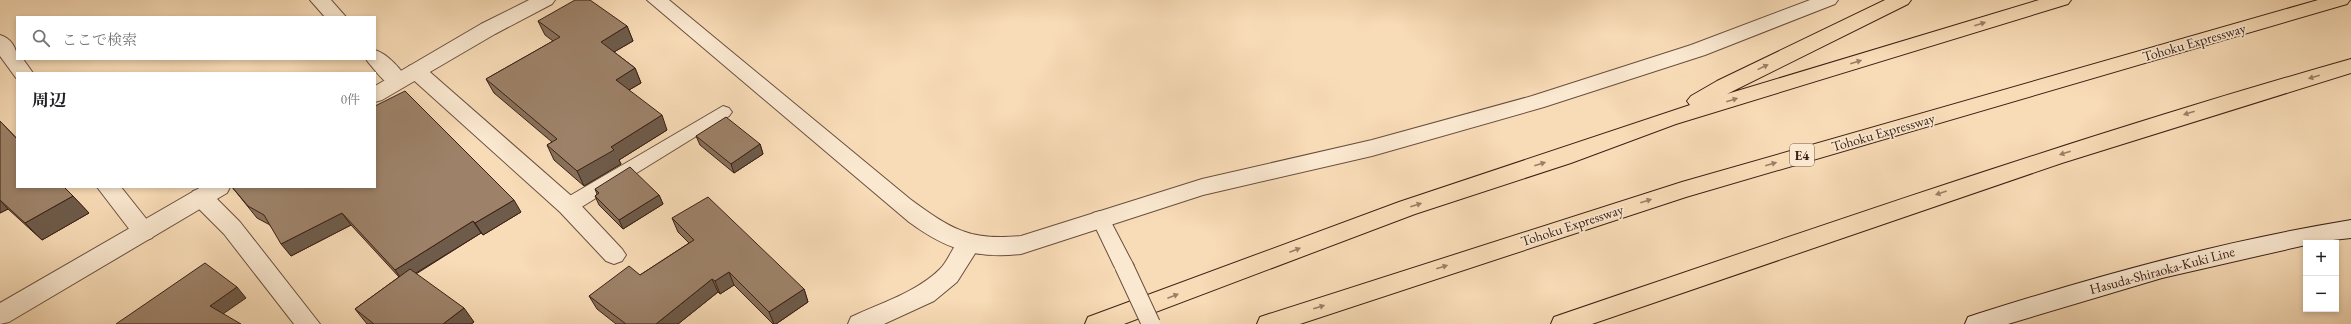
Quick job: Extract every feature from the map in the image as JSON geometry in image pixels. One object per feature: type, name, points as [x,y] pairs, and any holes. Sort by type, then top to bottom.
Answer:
[{"type":"highway","points":[[1668,119],[1724,86],[1900,0]]},
{"type":"highway","points":[[1097,324],[1406,208],[1563,157],[1668,119],[2061,0]]},
{"type":"highway","name":"Tohoku Expressway","points":[[1268,324],[1682,190],[2340,0]]},
{"type":"highway","points":[[1563,324],[1985,178],[2219,104],[2351,66]]},
{"type":"street","points":[[320,0],[335,16]]},
{"type":"street","points":[[376,94],[488,29],[546,0]]},
{"type":"street","points":[[657,0],[902,205],[938,231],[969,244],[988,248],[1021,245],[1100,218],[1202,187],[1372,148],[1537,102],[1698,50],[1828,0]]},
{"type":"street","points":[[0,42],[22,72]]},
{"type":"street","points":[[376,58],[407,76],[568,206],[614,255]]},
{"type":"street","points":[[109,188],[144,232]]},
{"type":"street","points":[[0,315],[210,192],[232,228],[308,324]]},
{"type":"street","name":"Hasuda-Shiraoka-Kuki Line","points":[[1977,324],[2162,268],[2239,250],[2351,229]]},
{"type":"street","points":[[860,324],[925,294],[949,275],[969,244]]},
{"type":"lane","points":[[568,206],[723,112]]},
{"type":"lane","points":[[1100,218],[1151,324]]},
{"type":"building","points":[[575,0],[590,0],[627,26],[601,42],[635,68],[616,80],[662,115],[611,147],[614,150],[577,171],[547,145],[557,139],[486,79],[560,37],[538,21]]},
{"type":"building","points":[[405,91],[514,200],[475,223],[473,221],[395,270],[342,213],[281,244],[264,215],[248,206],[233,188],[376,188],[376,106]]},
{"type":"building","points":[[726,117],[760,144],[731,164],[696,136]]},
{"type":"building","points":[[0,121],[16,138],[16,188],[65,188],[73,196],[25,223],[0,200]]},
{"type":"building","points":[[630,167],[659,195],[619,220],[595,196],[599,193],[595,189]]},
{"type":"building","points":[[708,197],[804,289],[769,312],[729,272],[715,281],[712,279],[656,324],[626,324],[589,296],[629,266],[640,275],[694,240],[672,218]]},
{"type":"building","points":[[205,263],[237,287],[210,306],[241,324],[116,324]]},
{"type":"building","points":[[410,269],[464,308],[443,324],[374,324],[355,309]]}]
